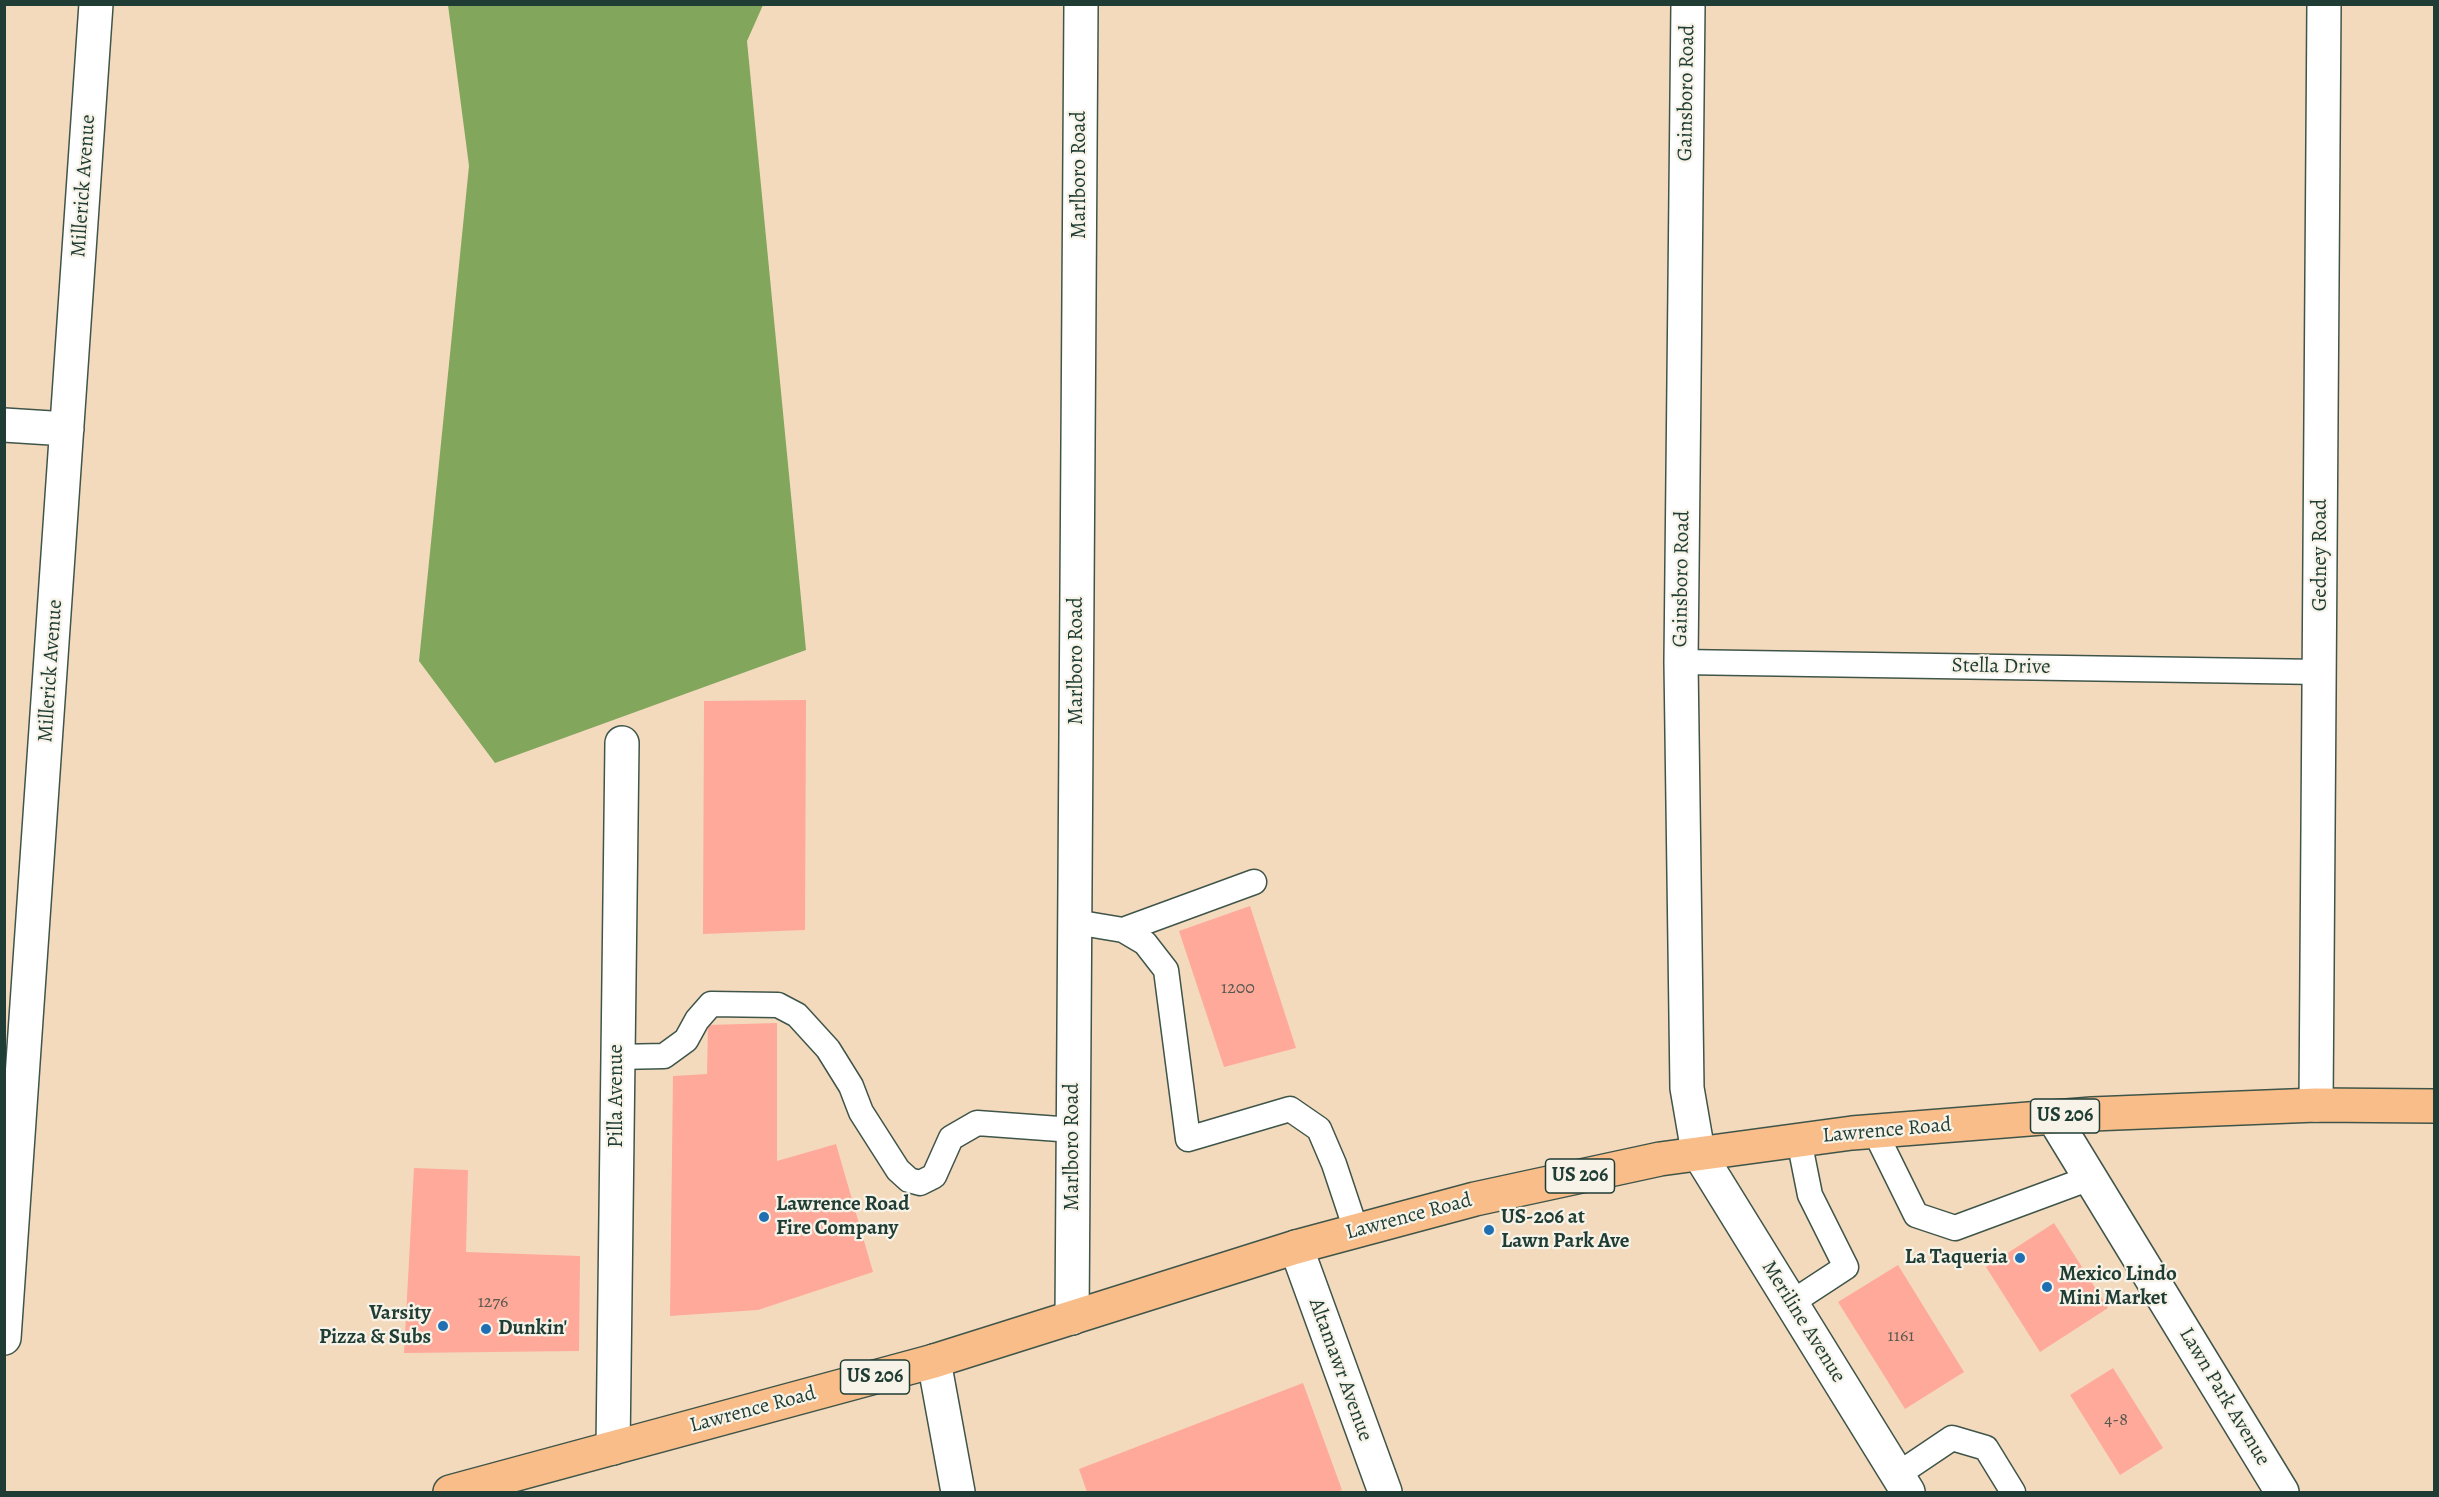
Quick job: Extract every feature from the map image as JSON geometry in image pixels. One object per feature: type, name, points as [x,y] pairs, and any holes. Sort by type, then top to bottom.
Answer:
[{"type":"main road","name":"Lawrence Road","points":[[450,1492],[934,1361],[1356,1230],[1475,1199],[1698,1152],[1875,1132],[2053,1118],[2316,1105],[2434,1106]]},
{"type":"street","name":"Millerick Avenue","points":[[4,1338],[96,4]]},
{"type":"street","name":"Marlboro Road","points":[[1072,1318],[1081,4]]},
{"type":"street","name":"Gainsboro Road","points":[[1688,4],[1681,662],[1688,1088],[1698,1152]]},
{"type":"street","name":"Gedney Road","points":[[2316,1105],[2321,672],[2324,4]]},
{"type":"street","points":[[4,425],[68,429]]},
{"type":"street","name":"Pilla Avenue","points":[[613,1448],[622,743]]},
{"type":"street","name":"Lawn Park Avenue","points":[[2053,1118],[2282,1492]]},
{"type":"street","name":"Meriline Avenue","points":[[1698,1152],[1902,1484]]},
{"type":"street","name":"Altamawr Avenue","points":[[1296,1247],[1385,1492]]},
{"type":"street","points":[[934,1361],[958,1492]]},
{"type":"lane","name":"Stella Drive","points":[[1681,662],[2321,672]]},
{"type":"lane","points":[[1123,930],[1254,882]]},
{"type":"lane","points":[[1075,922],[1123,930],[1145,942],[1166,970],[1188,1139],[1290,1109],[1319,1130],[1334,1164],[1356,1230]]},
{"type":"lane","points":[[617,1057],[664,1056],[686,1040],[697,1020],[711,1004],[778,1005],[797,1015],[828,1049],[850,1086],[861,1112],[898,1170],[909,1180],[920,1184],[934,1176],[951,1137],[977,1123],[1073,1130]]},
{"type":"lane","points":[[1875,1132],[1916,1215],[1955,1228],[2090,1178]]},
{"type":"lane","points":[[1791,1303],[1846,1267],[1810,1195],[1799,1140]]},
{"type":"lane","points":[[1902,1484],[1952,1438],[1986,1448],[2013,1492]]},
{"type":"green space","points":[[448,5],[763,5],[747,41],[806,650],[495,763],[419,661],[469,166]]},
{"type":"building","points":[[806,700],[805,930],[703,934],[704,701]]},
{"type":"building","points":[[1250,906],[1296,1048],[1224,1067],[1179,931]]},
{"type":"building","name":"Lawrence Road Fire Company","points":[[777,1023],[777,1161],[836,1144],[873,1272],[758,1310],[670,1316],[673,1076],[707,1074],[708,1025]]},
{"type":"building","points":[[414,1168],[468,1170],[466,1252],[580,1256],[579,1351],[404,1353]]},
{"type":"building","name":"Mexico Lindo Mini Market","points":[[2054,1223],[2108,1308],[2040,1352],[1986,1267]]},
{"type":"building","points":[[1898,1265],[1964,1372],[1905,1409],[1838,1302]]},
{"type":"building","points":[[2113,1368],[2163,1448],[2120,1475],[2070,1395]]},
{"type":"building","points":[[1303,1383],[1342,1490],[1336,1492],[1087,1492],[1079,1469]]},
{"type":"place","name":"Lawrence Road Fire Company","points":[[764,1217]]},
{"type":"place","name":"US-206 at Lawn Park Ave","points":[[1489,1230]]},
{"type":"place","name":"La Taqueria","points":[[2020,1258]]},
{"type":"place","name":"Mexico Lindo Mini Market","points":[[2047,1287]]},
{"type":"place","name":"Varsity Pizza & Subs","points":[[443,1326]]},
{"type":"place","name":"Dunkin'","points":[[486,1329]]}]
